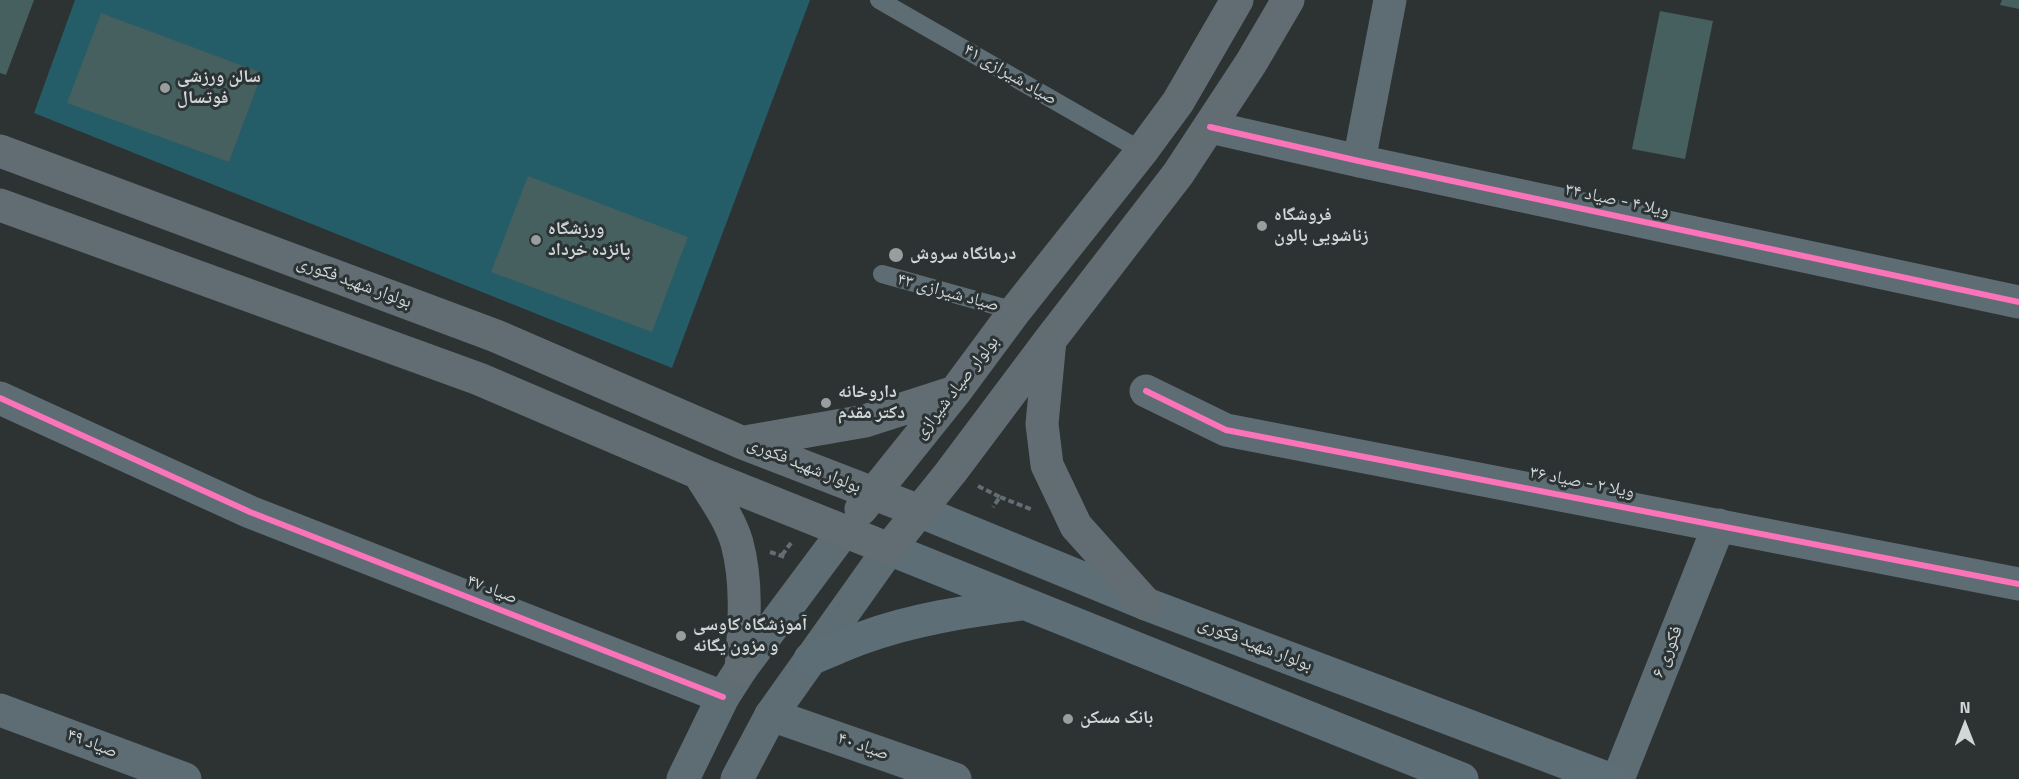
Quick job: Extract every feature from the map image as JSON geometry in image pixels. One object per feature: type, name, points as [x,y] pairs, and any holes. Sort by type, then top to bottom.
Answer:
[{"type":"main road","name":"بولوار صیاد شیرازی","points":[[844,531],[955,392],[1015,311],[1178,102],[1237,0]]},
{"type":"main road","points":[[889,549],[951,472],[1178,174],[1251,63],[1288,0]]},
{"type":"main road","name":"بولوار شهید فکوری","points":[[0,150],[496,336],[743,442],[1146,604],[1609,779]]},
{"type":"main road","points":[[0,205],[479,379],[699,473],[1462,779]]},
{"type":"main road","points":[[1050,340],[1042,424],[1047,465],[1076,526],[1146,604]]},
{"type":"main road","points":[[743,442],[865,421],[955,392]]},
{"type":"main road","points":[[699,473],[725,515],[737,543],[746,598],[741,669]]},
{"type":"main road","points":[[810,659],[864,637],[917,623],[971,611],[1024,604]]},
{"type":"street","points":[[1359,161],[1390,0]]},
{"type":"street","name":"ویلا ۴ - صیاد ۳۴","points":[[1210,127],[2019,302]]},
{"type":"street","name":"ویلا ۲ - صیاد ۳۶","points":[[1146,391],[1226,430],[2019,584]]},
{"type":"street","name":"صیاد ۴۷","points":[[0,398],[250,512],[723,697]]},
{"type":"street","name":"فکوری ۶","points":[[1618,779],[1719,525]]},
{"type":"street","name":"بولوار صیاد شیرازی","points":[[683,779],[723,697],[741,669],[844,531]]},
{"type":"street","points":[[738,779],[771,715],[889,549]]},
{"type":"street","name":"صیاد ۴۹","points":[[0,710],[185,779]]},
{"type":"street","name":"صیاد ۴۰","points":[[771,715],[955,779]]},
{"type":"lane","name":"صیاد شیرازی ۴۱","points":[[879,0],[1142,150]]},
{"type":"lane","name":"صیاد شیرازی ۴۳","points":[[882,274],[1015,311]]},
{"type":"shaded area","name":"ورزشگاه پانزده خرداد","points":[[75,0],[810,0],[672,368],[34,113]]},
{"type":"building","points":[[0,0],[34,0],[6,75],[0,73]]},
{"type":"building","points":[[2002,0],[2019,0],[2019,9],[2000,5]]},
{"type":"building","points":[[1660,11],[1713,21],[1685,159],[1632,149]]},
{"type":"building","name":"سالن ورزشی فوتسال","points":[[101,13],[262,73],[229,162],[67,103]]},
{"type":"building","points":[[528,176],[688,237],[652,332],[491,272]]},
{"type":"cycle path","points":[[1210,127],[2019,302]]},
{"type":"cycle path","points":[[1146,391],[1226,430],[2019,584]]},
{"type":"cycle path","points":[[0,398],[250,512],[723,697]]},
{"type":"place","name":"سالن ورزشی فوتسال","points":[[165,88]]},
{"type":"place","name":"فروشگاه زناشویی بالون","points":[[1262,226]]},
{"type":"place","name":"ورزشگاه پانزده خرداد","points":[[536,240]]},
{"type":"place","name":"درمانگاه سروش","points":[[896,255]]},
{"type":"place","name":"داروخانه دکتر مقدم","points":[[826,403]]},
{"type":"place","name":"آموزشگاه کاوسی و مزون یگانه","points":[[681,636]]},
{"type":"place","name":"بانک مسکن","points":[[1068,719]]}]
